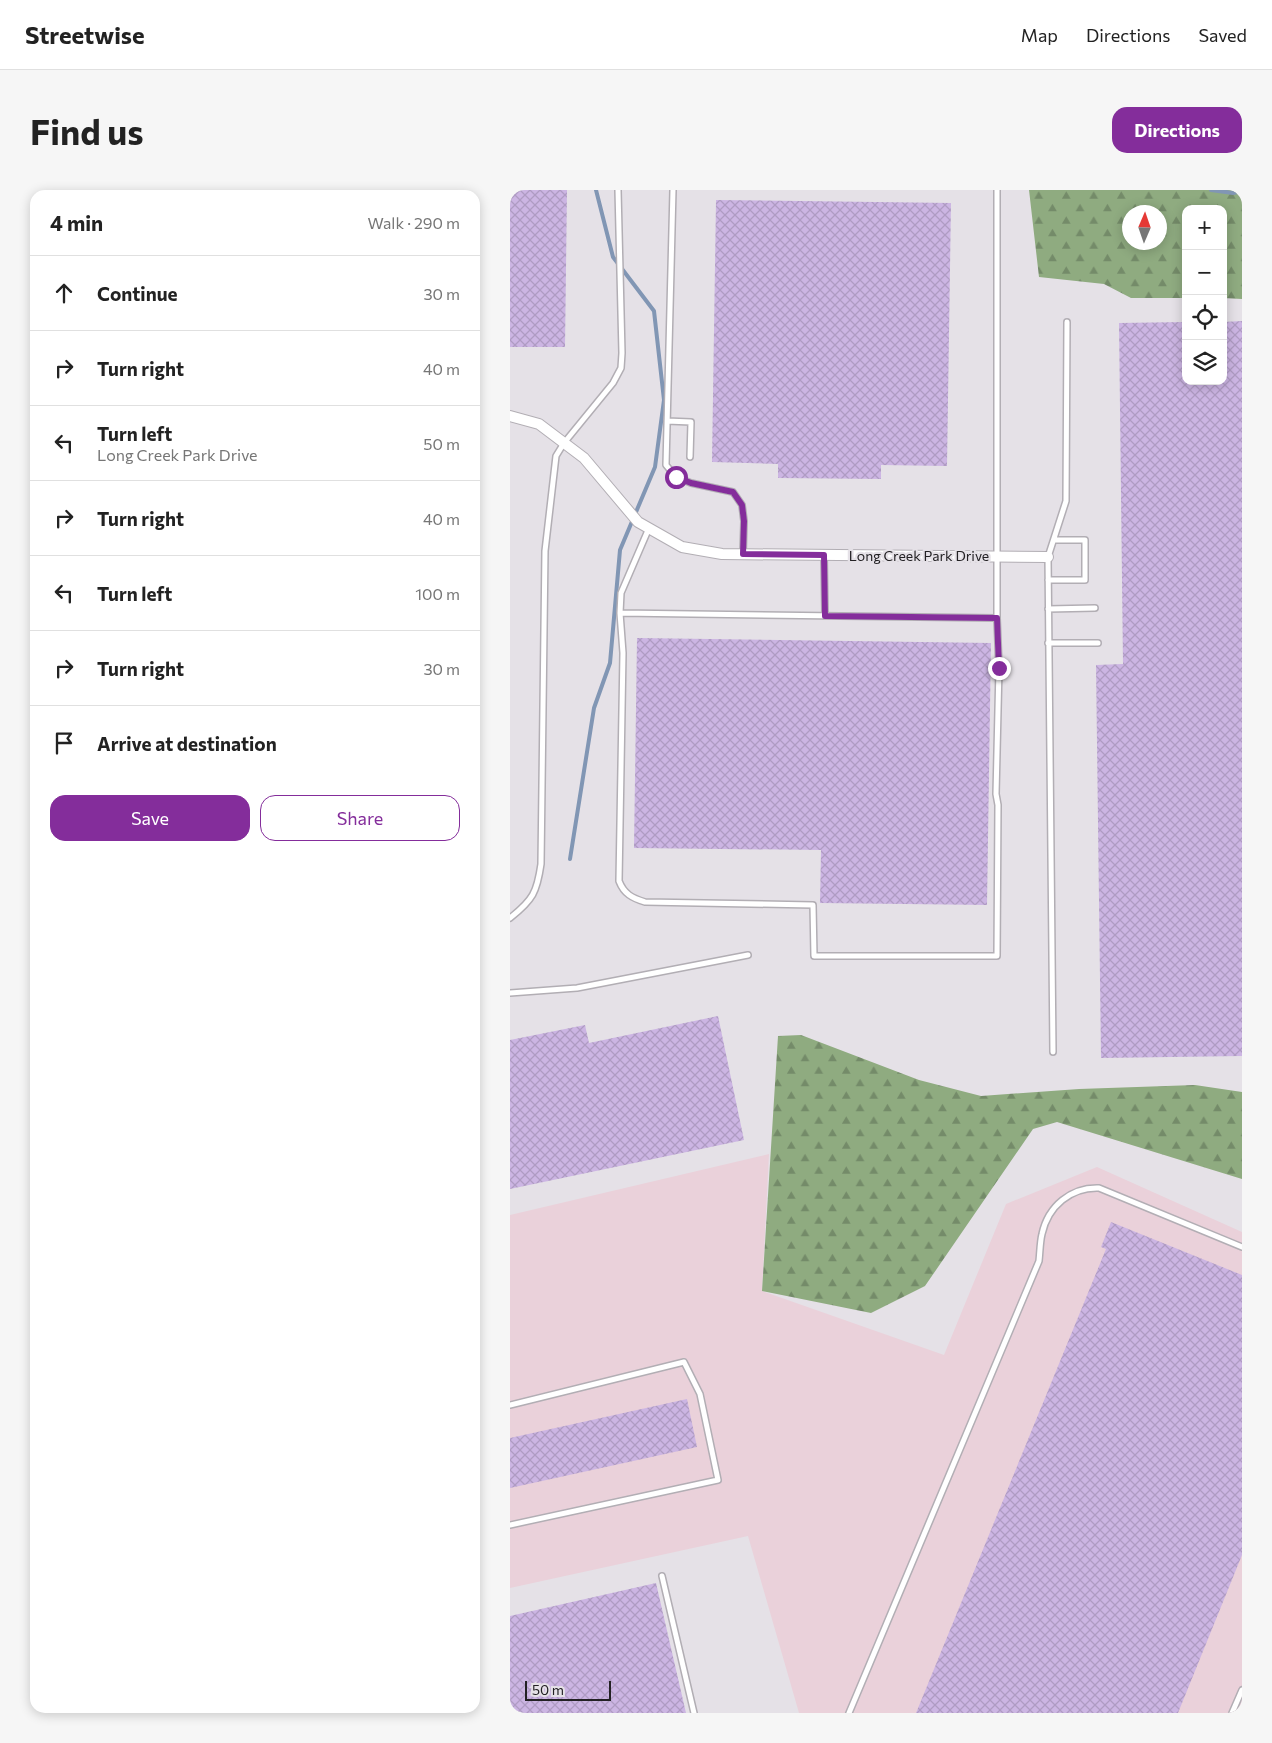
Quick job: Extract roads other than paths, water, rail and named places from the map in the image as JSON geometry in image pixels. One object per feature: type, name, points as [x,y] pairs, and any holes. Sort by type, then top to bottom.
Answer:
[{"type":"street","name":"Long Creek Park Drive","points":[[510,416],[539,424],[564,442],[584,458],[638,522],[682,547],[722,554],[1048,557]]},
{"type":"lane","points":[[510,918],[527,905],[538,886],[541,864],[545,551],[556,456],[564,442],[613,383],[621,368],[618,190]]},
{"type":"lane","points":[[674,190],[666,465],[676,477],[691,483],[733,492],[742,505],[744,521],[743,554]]},
{"type":"lane","points":[[649,528],[621,593],[620,613],[623,653],[619,881],[622,890],[631,898],[645,902],[813,906],[814,956],[997,956],[998,805],[996,794],[999,668],[997,618],[997,190]]},
{"type":"lane","points":[[1053,1052],[1048,557],[1066,501],[1067,322]]},
{"type":"lane","points":[[667,421],[691,422],[690,457]]},
{"type":"lane","points":[[1048,580],[1084,580],[1085,540],[1055,540]]},
{"type":"lane","points":[[824,555],[825,616]]},
{"type":"lane","points":[[1048,609],[1095,608]]},
{"type":"lane","points":[[620,613],[997,618]]},
{"type":"lane","points":[[1048,643],[1098,643]]},
{"type":"lane","points":[[510,993],[577,988],[748,955]]},
{"type":"lane","points":[[849,1713],[1039,1261],[1042,1234],[1047,1218],[1057,1204],[1072,1193],[1088,1188],[1099,1188],[1242,1247]]},
{"type":"lane","points":[[510,1405],[684,1362],[700,1394],[718,1480],[510,1525]]},
{"type":"lane","points":[[662,1576],[694,1713]]},
{"type":"lane","points":[[1232,1713],[1242,1690]]},
{"type":"waterway","points":[[570,859],[594,708],[610,663],[620,550],[655,467],[664,400],[654,311],[613,257],[596,190]]},
{"type":"waterway","points":[[1211,190],[1233,193],[1242,191]]}]
